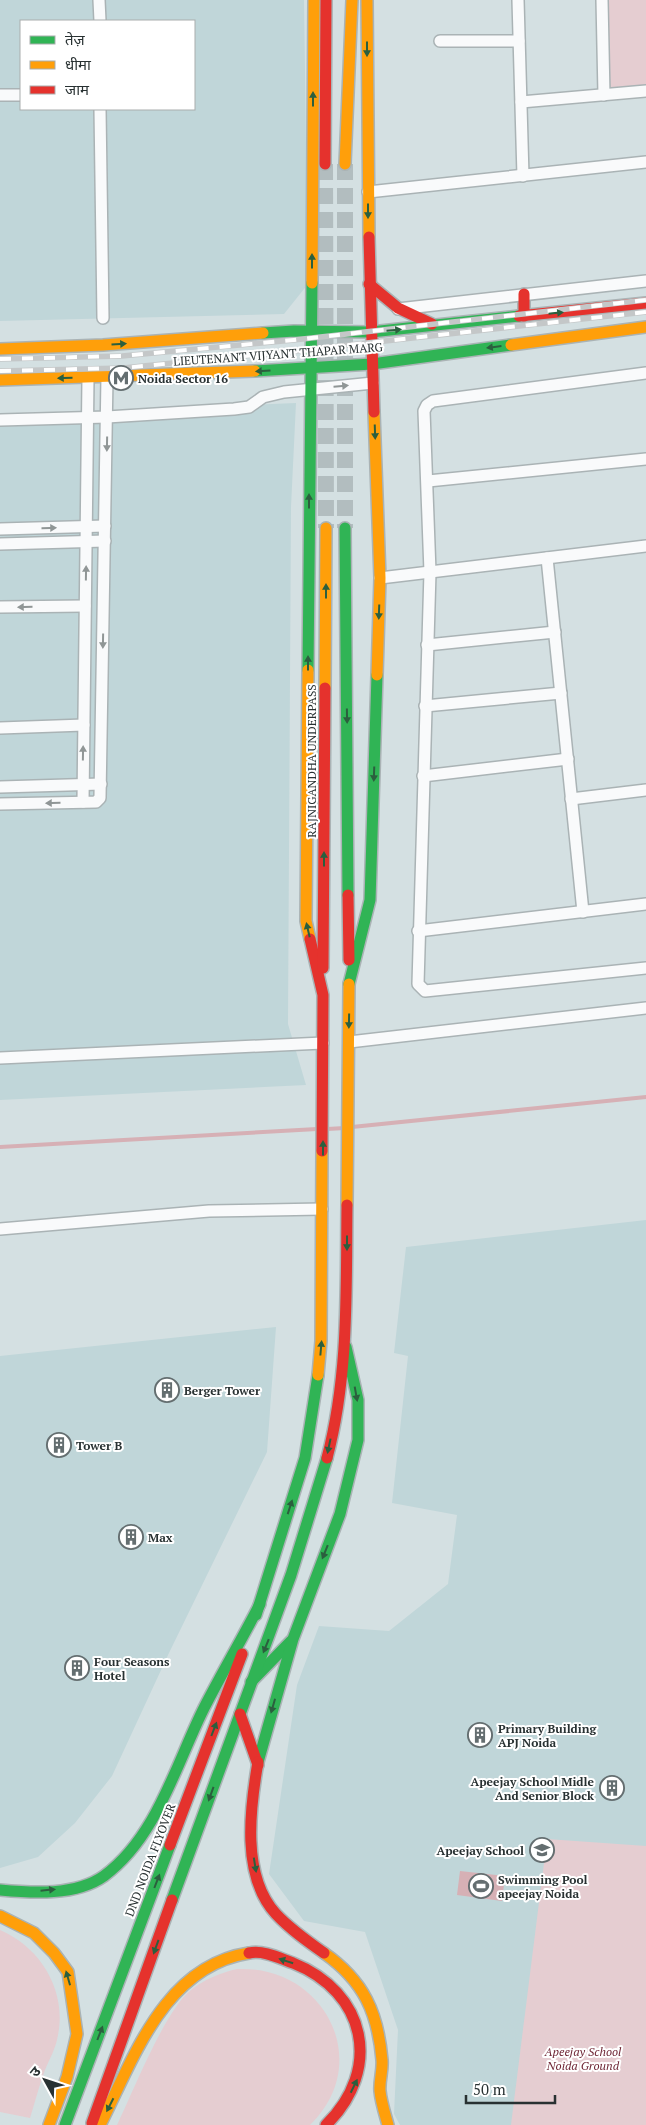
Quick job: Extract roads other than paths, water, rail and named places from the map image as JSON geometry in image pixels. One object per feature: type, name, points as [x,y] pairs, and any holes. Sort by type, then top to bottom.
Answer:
[{"type":"main road","points":[[0,1890],[23,1893],[81,1886],[103,1876],[121,1859],[144,1830],[166,1792],[205,1707],[260,1604],[305,1458],[316,1398],[321,1341],[323,995],[306,920],[314,0]]},
{"type":"main road","points":[[325,164],[326,0]]},
{"type":"main road","points":[[345,164],[352,0]]},
{"type":"main road","points":[[349,986],[370,900],[380,578],[369,284],[366,0]]},
{"type":"main road","points":[[369,284],[398,309],[413,319],[437,326]]},
{"type":"main road","points":[[524,294],[524,316]]},
{"type":"main road","name":"LIEUTENANT VIJYANT THAPAR MARG","points":[[0,349],[103,345],[310,330],[371,332],[646,303]]},
{"type":"main road","name":"LIEUTENANT VIJYANT THAPAR MARG","points":[[0,380],[229,374],[311,366],[372,364],[646,327]]},
{"type":"main road","name":"RAJNIGANDHA UNDERPASS","points":[[323,995],[326,528]]},
{"type":"main road","points":[[92,2125],[251,1682],[280,1610],[326,1465],[340,1396],[346,1347],[349,1056],[345,528]]},
{"type":"main road","points":[[346,1347],[358,1400],[358,1440],[340,1514],[293,1639],[258,1764],[250,1809],[254,1868],[262,1892],[276,1913],[300,1936],[339,1963],[368,1998],[376,2022],[382,2062],[380,2091],[388,2125]]},
{"type":"main road","name":"DND NOIDA FLYOVER","points":[[65,2125],[260,1604]]},
{"type":"main road","points":[[251,1682],[293,1639]]},
{"type":"main road","points":[[240,1714],[258,1764]]},
{"type":"main road","points":[[0,1916],[34,1933],[54,1953],[68,1972],[77,2034],[67,2077],[49,2125]]},
{"type":"main road","points":[[100,2125],[153,2024],[172,1994],[207,1966],[254,1952],[289,1961],[314,1972],[335,1989],[352,2013],[360,2036],[363,2062],[355,2087],[326,2125]]},
{"type":"street","points":[[99,0],[100,20]]},
{"type":"street","points":[[518,0],[523,176]]},
{"type":"street","points":[[602,0],[604,95]]},
{"type":"street","points":[[440,41],[519,41]]},
{"type":"street","points":[[521,102],[646,91]]},
{"type":"street","points":[[0,95],[20,95]]},
{"type":"street","points":[[100,110],[103,318]]},
{"type":"street","points":[[368,192],[646,162]]},
{"type":"street","points":[[398,309],[646,281]]},
{"type":"street","points":[[646,373],[433,401],[424,411],[430,572],[418,931],[418,984],[425,991],[646,968]]},
{"type":"street","points":[[0,804],[98,801],[100,784],[107,377]]},
{"type":"street","points":[[83,802],[88,378]]},
{"type":"street","points":[[0,420],[107,417],[241,408],[255,404],[263,397],[310,389],[373,383]]},
{"type":"street","points":[[428,481],[646,459]]},
{"type":"street","points":[[0,529],[105,526]]},
{"type":"street","points":[[0,544],[105,541]]},
{"type":"street","points":[[380,578],[646,546]]},
{"type":"street","points":[[548,558],[583,912]]},
{"type":"street","points":[[0,607],[85,606]]},
{"type":"street","points":[[427,645],[555,632]]},
{"type":"street","points":[[426,706],[561,692]]},
{"type":"street","points":[[0,728],[84,725]]},
{"type":"street","points":[[423,776],[568,759]]},
{"type":"street","points":[[0,787],[100,784]]},
{"type":"street","points":[[572,799],[646,790]]},
{"type":"street","points":[[418,931],[646,904]]},
{"type":"street","points":[[349,1042],[646,1008]]},
{"type":"street","points":[[0,1058],[323,1043]]},
{"type":"street","points":[[0,1229],[209,1211],[322,1209]]},
{"type":"waterway","points":[[352,1127],[646,1097]]},
{"type":"waterway","points":[[327,1129],[345,1128]]},
{"type":"waterway","points":[[0,1147],[317,1129]]},
{"type":"tunnel","points":[[325,164],[326,528]]},
{"type":"tunnel","points":[[345,164],[345,528]]},
{"type":"railway","points":[[0,359],[122,356],[294,340],[646,300]]},
{"type":"railway","points":[[0,371],[123,368],[646,312]]},
{"type":"place","name":"Noida Sector 16","points":[[121,378]]},
{"type":"place","name":"Berger Tower","points":[[167,1390]]},
{"type":"place","name":"Tower B","points":[[59,1445]]},
{"type":"place","name":"Max","points":[[131,1537]]},
{"type":"place","name":"Four Seasons Hotel","points":[[77,1668]]},
{"type":"place","name":"Primary Building APJ Noida","points":[[480,1735]]},
{"type":"place","name":"Apeejay School Midle And Senior Block","points":[[612,1788]]},
{"type":"place","name":"Apeejay School","points":[[542,1850]]},
{"type":"place","name":"Swimming Pool apeejay Noida","points":[[481,1886]]},
{"type":"park label","name":"Apeejay School Noida Ground","points":[[583,2058]]}]
